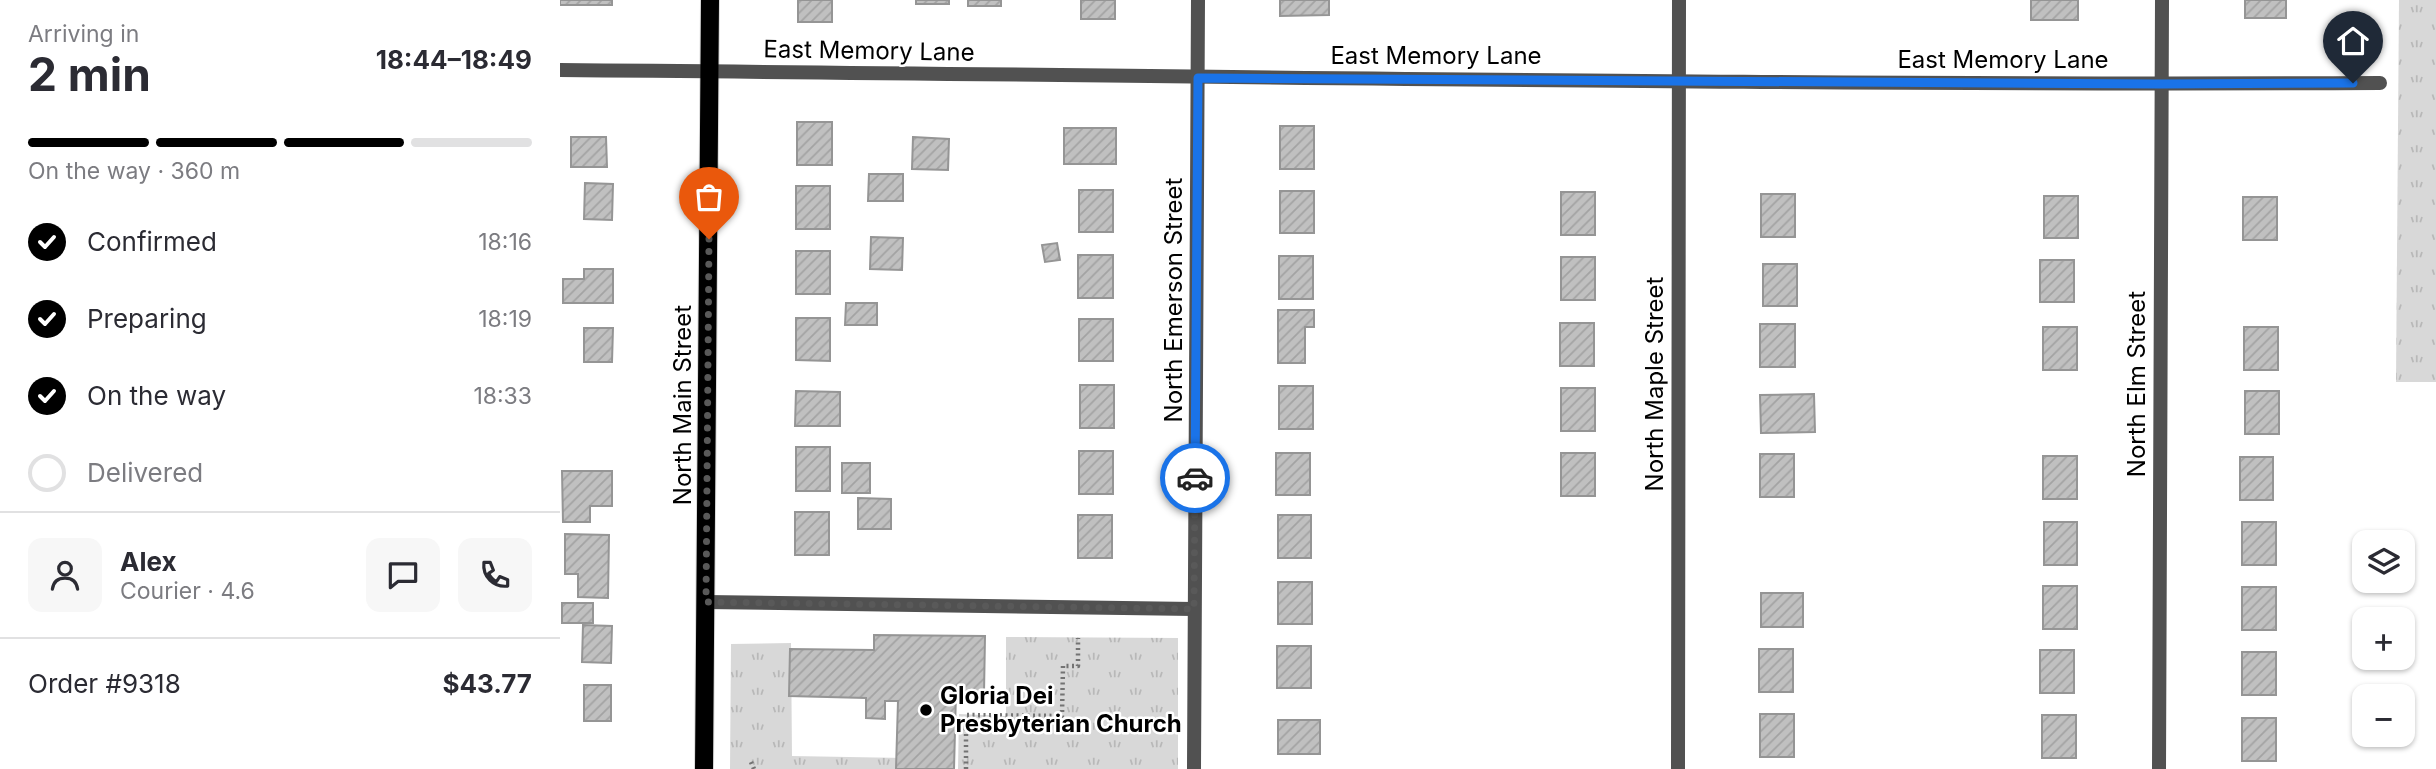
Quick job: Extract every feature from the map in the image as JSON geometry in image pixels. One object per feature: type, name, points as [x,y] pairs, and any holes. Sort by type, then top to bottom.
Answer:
[{"type":"main road","name":"North Main Street","points":[[704,769],[710,0]]},
{"type":"street","name":"North Emerson Street","points":[[1194,769],[1198,0]]},
{"type":"street","name":"North Maple Street","points":[[1678,769],[1679,0]]},
{"type":"street","name":"North Elm Street","points":[[2159,769],[2162,0]]},
{"type":"street","name":"East Memory Lane","points":[[560,71],[1198,78],[2380,83]]},
{"type":"street","points":[[706,602],[1194,609]]},
{"type":"path","points":[[966,769],[966,715],[1062,716],[1063,666],[1078,666],[1078,638]]},
{"type":"path","points":[[751,762],[754,769]]},
{"type":"green space","points":[[2399,0],[2436,0],[2436,382],[2396,382]]},
{"type":"green space","points":[[1006,637],[1178,638],[1178,769],[958,769],[959,714],[1006,716]]},
{"type":"green space","points":[[791,643],[792,756],[905,758],[905,769],[730,769],[731,644]]},
{"type":"building","points":[[560,0],[612,0],[612,5],[560,5]]},
{"type":"building","points":[[798,0],[832,0],[832,22],[798,22]]},
{"type":"building","points":[[916,0],[949,0],[949,4],[916,4]]},
{"type":"building","points":[[968,0],[1001,0],[1001,6],[968,6]]},
{"type":"building","points":[[1081,0],[1115,0],[1115,19],[1081,19]]},
{"type":"building","points":[[1280,0],[1329,0],[1329,15],[1280,16]]},
{"type":"building","points":[[2031,0],[2078,0],[2078,20],[2031,20]]},
{"type":"building","points":[[2245,0],[2286,0],[2286,18],[2245,18]]},
{"type":"building","points":[[797,122],[832,122],[832,165],[797,165]]},
{"type":"building","points":[[1280,126],[1314,126],[1314,169],[1280,169]]},
{"type":"building","points":[[1064,128],[1116,128],[1116,164],[1064,164]]},
{"type":"building","points":[[571,137],[606,137],[607,167],[571,167]]},
{"type":"building","points":[[913,137],[949,139],[948,170],[912,169]]},
{"type":"building","points":[[869,174],[903,174],[903,201],[868,201]]},
{"type":"building","points":[[585,183],[613,184],[612,220],[584,219]]},
{"type":"building","points":[[796,186],[830,186],[830,229],[796,229]]},
{"type":"building","points":[[1079,190],[1113,190],[1113,232],[1079,232]]},
{"type":"building","points":[[1280,191],[1314,191],[1314,233],[1280,233]]},
{"type":"building","points":[[1561,192],[1595,192],[1595,235],[1561,235]]},
{"type":"building","points":[[1761,194],[1795,194],[1795,237],[1761,237]]},
{"type":"building","points":[[2044,196],[2078,196],[2078,238],[2044,238]]},
{"type":"building","points":[[2243,197],[2277,197],[2277,240],[2243,240]]},
{"type":"building","points":[[871,237],[903,238],[902,270],[870,269]]},
{"type":"building","points":[[1057,243],[1060,260],[1045,262],[1042,245]]},
{"type":"building","points":[[796,251],[830,251],[830,294],[796,294]]},
{"type":"building","points":[[1078,255],[1113,255],[1113,298],[1078,298]]},
{"type":"building","points":[[1279,256],[1313,256],[1313,299],[1279,299]]},
{"type":"building","points":[[1561,257],[1595,257],[1595,300],[1561,300]]},
{"type":"building","points":[[2040,260],[2074,260],[2074,302],[2040,302]]},
{"type":"building","points":[[1763,264],[1797,264],[1797,306],[1763,306]]},
{"type":"building","points":[[584,269],[613,269],[613,303],[563,303],[563,279],[584,279]]},
{"type":"building","points":[[846,303],[877,303],[877,325],[845,325]]},
{"type":"building","points":[[1278,310],[1314,310],[1314,327],[1305,327],[1305,363],[1278,363]]},
{"type":"building","points":[[796,318],[830,318],[830,361],[796,360]]},
{"type":"building","points":[[1079,319],[1113,319],[1113,361],[1079,361]]},
{"type":"building","points":[[1560,323],[1594,323],[1594,366],[1560,366]]},
{"type":"building","points":[[1760,324],[1795,324],[1795,367],[1760,367]]},
{"type":"building","points":[[2043,327],[2077,327],[2077,370],[2043,370]]},
{"type":"building","points":[[2244,327],[2278,327],[2278,370],[2244,370]]},
{"type":"building","points":[[584,328],[613,328],[612,362],[584,362]]},
{"type":"building","points":[[1080,385],[1114,385],[1114,428],[1080,428]]},
{"type":"building","points":[[1279,386],[1313,386],[1313,429],[1279,429]]},
{"type":"building","points":[[1561,388],[1595,388],[1595,431],[1561,431]]},
{"type":"building","points":[[796,391],[840,392],[840,426],[795,426]]},
{"type":"building","points":[[2245,391],[2279,391],[2279,434],[2245,434]]},
{"type":"building","points":[[1814,394],[1815,432],[1761,433],[1760,395]]},
{"type":"building","points":[[796,447],[830,447],[830,491],[796,491]]},
{"type":"building","points":[[1079,451],[1113,451],[1113,494],[1079,494]]},
{"type":"building","points":[[1276,453],[1310,453],[1310,495],[1276,495]]},
{"type":"building","points":[[1561,453],[1595,453],[1595,496],[1561,496]]},
{"type":"building","points":[[1760,454],[1794,454],[1794,497],[1760,497]]},
{"type":"building","points":[[2043,456],[2077,456],[2077,499],[2043,499]]},
{"type":"building","points":[[2240,457],[2273,457],[2273,500],[2240,500]]},
{"type":"building","points":[[842,463],[870,463],[870,493],[842,493]]},
{"type":"building","points":[[562,471],[612,471],[612,506],[590,506],[590,522],[563,522]]},
{"type":"building","points":[[858,498],[891,499],[891,529],[858,529]]},
{"type":"building","points":[[795,512],[829,512],[829,555],[795,555]]},
{"type":"building","points":[[1078,515],[1112,515],[1112,558],[1078,558]]},
{"type":"building","points":[[1278,515],[1311,515],[1311,558],[1278,558]]},
{"type":"building","points":[[2044,522],[2077,522],[2077,565],[2044,565]]},
{"type":"building","points":[[2242,522],[2276,522],[2276,565],[2242,565]]},
{"type":"building","points":[[565,534],[609,535],[608,598],[578,597],[578,574],[565,574]]},
{"type":"building","points":[[1278,582],[1312,582],[1312,624],[1278,624]]},
{"type":"building","points":[[2043,586],[2077,586],[2077,629],[2043,629]]},
{"type":"building","points":[[2242,587],[2276,587],[2276,630],[2242,630]]},
{"type":"building","points":[[1761,593],[1803,593],[1803,627],[1761,627]]},
{"type":"building","points":[[562,603],[593,603],[593,623],[562,623]]},
{"type":"building","points":[[583,625],[612,626],[611,663],[582,662]]},
{"type":"building","name":"Gloria Dei Presbyterian Church","points":[[874,635],[985,636],[984,694],[956,693],[954,769],[896,769],[898,701],[885,701],[885,719],[866,718],[866,698],[789,696],[790,649],[874,650]]},
{"type":"building","points":[[1277,646],[1311,646],[1311,688],[1277,688]]},
{"type":"building","points":[[1759,649],[1793,649],[1793,692],[1759,692]]},
{"type":"building","points":[[2040,650],[2074,650],[2074,693],[2040,693]]},
{"type":"building","points":[[2242,652],[2276,652],[2276,695],[2242,695]]},
{"type":"building","points":[[584,685],[611,685],[611,721],[584,721]]},
{"type":"building","points":[[1760,714],[1794,714],[1794,757],[1760,757]]},
{"type":"building","points":[[2042,715],[2076,715],[2076,758],[2042,758]]},
{"type":"building","points":[[2242,718],[2276,718],[2276,761],[2242,761]]},
{"type":"building","points":[[1278,720],[1320,720],[1320,754],[1278,754]]},
{"type":"way so far","points":[[709,239],[706,602],[1194,609],[1195,478]]},
{"type":"place","name":"Gloria Dei Presbyterian Church","points":[[926,710]]},
{"type":"route","points":[[1195,478],[1198,78],[2353,83]]}]
